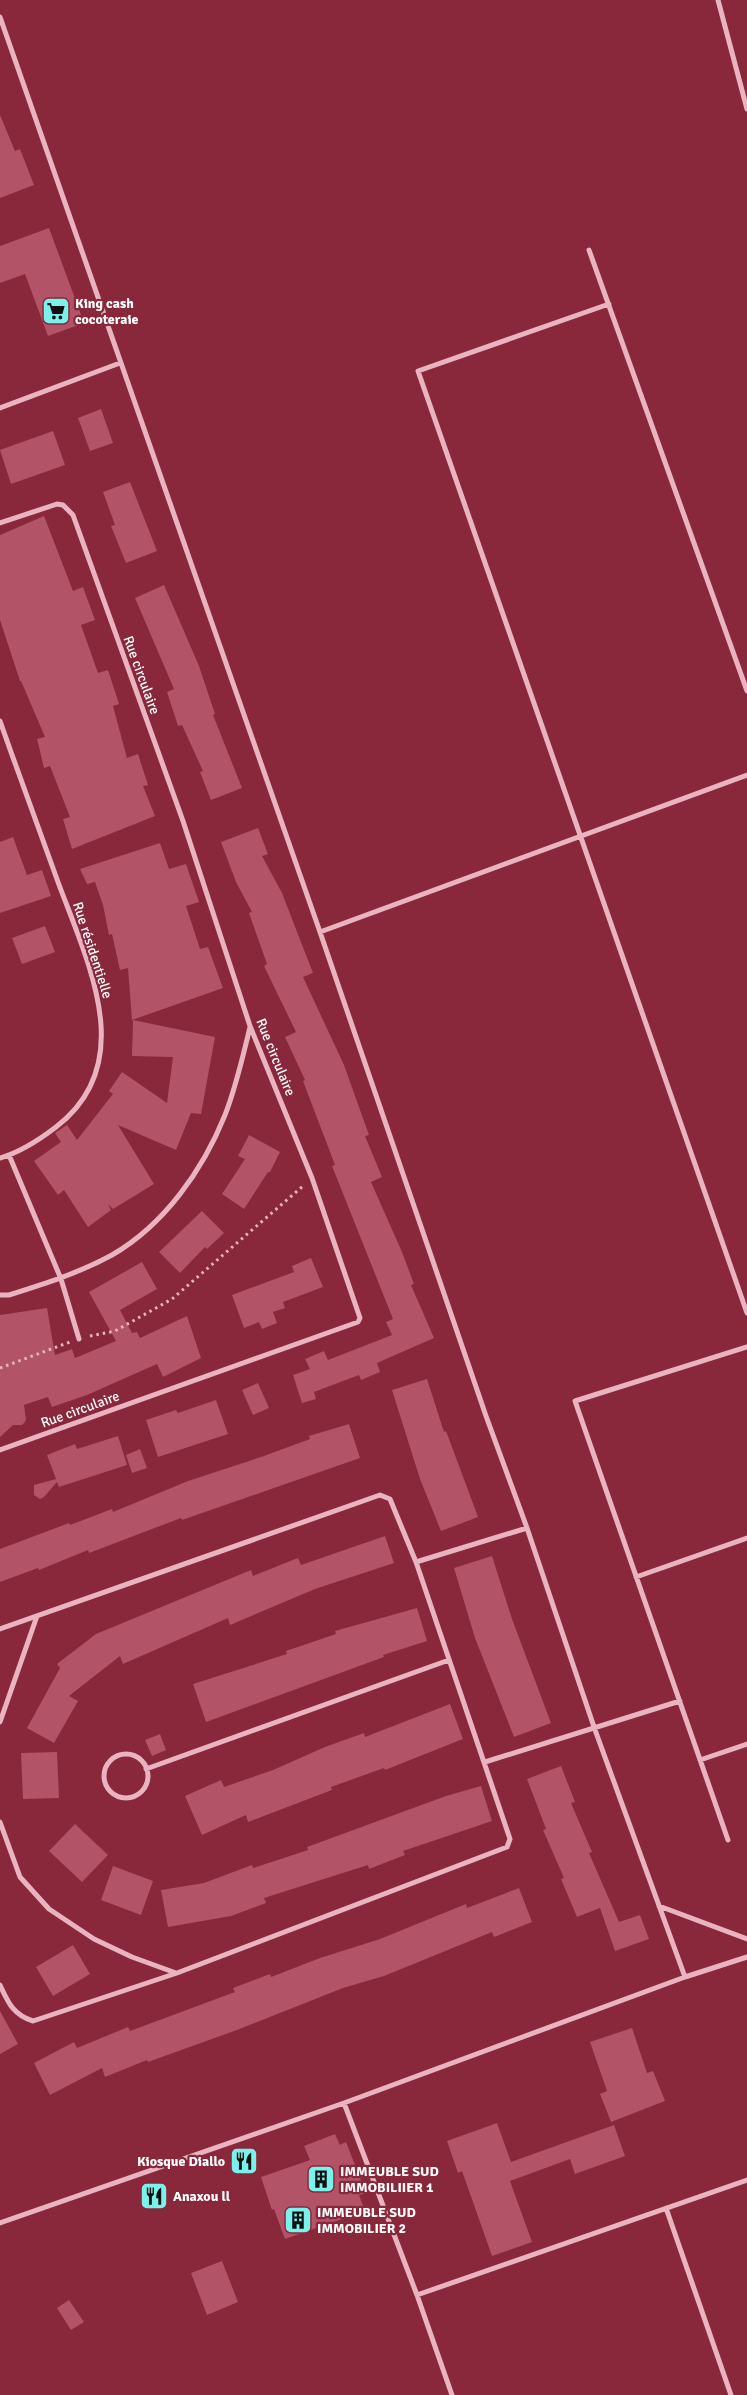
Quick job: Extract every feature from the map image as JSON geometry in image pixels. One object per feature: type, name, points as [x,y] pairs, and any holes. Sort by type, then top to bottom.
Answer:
[{"type":"street","points":[[718,0],[747,109]]},
{"type":"street","points":[[0,17],[320,932],[486,1416],[527,1528],[594,1728],[685,1977]]},
{"type":"street","points":[[589,250],[747,691]]},
{"type":"street","points":[[609,304],[418,371],[747,1312]]},
{"type":"street","points":[[0,408],[120,363]]},
{"type":"street","name":"Rue circulaire","points":[[0,523],[57,504],[63,505],[72,515],[183,821],[250,1026],[312,1178],[360,1312],[358,1322],[0,1450]]},
{"type":"street","name":"Rue résidentielle","points":[[0,722],[92,976],[102,1022],[101,1046],[95,1076],[80,1105],[40,1138],[9,1156],[0,1158]]},
{"type":"street","points":[[320,932],[747,775]]},
{"type":"street","points":[[0,1295],[9,1295],[61,1279],[112,1254],[145,1232],[167,1210],[185,1187],[207,1153],[225,1115],[250,1026]]},
{"type":"street","points":[[9,1156],[61,1279],[79,1338]]},
{"type":"street","points":[[728,1840],[575,1400],[747,1348]]},
{"type":"street","points":[[0,1629],[380,1495],[390,1499],[416,1562],[510,1839],[508,1847],[177,1973],[32,2021],[21,2018],[10,2007],[0,1985]]},
{"type":"street","points":[[416,1562],[527,1528]]},
{"type":"street","points":[[636,1577],[747,1538]]},
{"type":"street","points":[[0,1722],[37,1616]]},
{"type":"street","points":[[146,1769],[449,1660]]},
{"type":"street","points":[[485,1762],[680,1701]]},
{"type":"street","points":[[700,1760],[747,1744]]},
{"type":"street","points":[[131,1754],[138,1758],[146,1769],[148,1776],[143,1790],[131,1797],[116,1796],[110,1792],[104,1779],[106,1765],[117,1755],[131,1754]]},
{"type":"street","points":[[0,1822],[20,1877],[49,1909],[94,1939],[132,1957],[177,1973]]},
{"type":"street","points":[[659,1906],[747,1939]]},
{"type":"street","points":[[0,2223],[344,2103],[685,1977],[747,1957]]},
{"type":"street","points":[[344,2103],[417,2295],[452,2395]]},
{"type":"street","points":[[417,2295],[747,2180]]},
{"type":"street","points":[[666,2208],[731,2395]]},
{"type":"path","points":[[0,1368],[79,1338],[115,1331],[172,1299],[312,1178]]},
{"type":"building","points":[[0,115],[15,151],[20,149],[34,185],[0,198]]},
{"type":"building","points":[[49,228],[84,323],[48,336],[25,274],[0,283],[0,246]]},
{"type":"building","points":[[101,409],[113,443],[90,451],[78,418]]},
{"type":"building","points":[[53,431],[65,465],[11,484],[0,450]]},
{"type":"building","points":[[130,482],[157,551],[126,563],[111,526],[115,525],[103,492]]},
{"type":"building","points":[[44,516],[73,591],[83,587],[95,620],[81,625],[98,673],[108,670],[119,704],[113,706],[127,758],[138,754],[148,785],[143,786],[155,816],[72,849],[63,819],[70,817],[50,766],[44,768],[37,739],[45,737],[20,681],[0,620],[0,535]]},
{"type":"building","points":[[164,585],[199,666],[215,714],[213,715],[242,788],[211,800],[200,772],[203,771],[182,725],[178,726],[167,692],[174,689],[135,598]]},
{"type":"building","points":[[258,828],[268,854],[262,856],[282,893],[313,973],[303,977],[344,1065],[369,1135],[365,1136],[382,1177],[371,1182],[402,1252],[414,1284],[411,1285],[434,1338],[377,1363],[380,1372],[361,1380],[359,1375],[314,1392],[316,1399],[302,1403],[293,1375],[310,1369],[305,1359],[324,1351],[328,1360],[392,1335],[386,1322],[393,1319],[332,1166],[335,1165],[303,1081],[305,1080],[285,1037],[296,1032],[264,966],[267,964],[249,913],[252,912],[236,882],[221,842]]},
{"type":"building","points":[[13,837],[27,875],[42,870],[51,896],[0,913],[0,842]]},
{"type":"building","points":[[160,843],[169,869],[186,864],[199,902],[186,906],[200,949],[208,947],[223,988],[132,1020],[128,968],[120,970],[112,934],[109,935],[103,905],[95,882],[87,884],[80,869]]},
{"type":"building","points":[[45,926],[55,952],[22,964],[12,938]]},
{"type":"building","points":[[133,1020],[215,1037],[201,1114],[191,1113],[176,1150],[118,1125],[154,1184],[113,1209],[108,1204],[111,1210],[88,1227],[64,1190],[58,1195],[34,1161],[61,1142],[55,1133],[67,1125],[77,1140],[113,1094],[109,1091],[122,1072],[167,1103],[173,1057],[132,1056]]},
{"type":"building","points":[[249,1135],[280,1152],[270,1172],[268,1172],[244,1209],[222,1194],[245,1159],[238,1156]]},
{"type":"building","points":[[202,1211],[224,1233],[207,1249],[205,1247],[180,1273],[159,1252]]},
{"type":"building","points":[[311,1258],[323,1287],[283,1302],[285,1308],[273,1312],[277,1323],[262,1329],[259,1322],[244,1328],[232,1295],[294,1272],[292,1266]]},
{"type":"building","points":[[142,1262],[157,1289],[120,1310],[132,1333],[137,1332],[140,1338],[187,1316],[201,1358],[163,1377],[157,1364],[87,1395],[52,1407],[48,1397],[24,1405],[25,1422],[22,1425],[13,1425],[0,1437],[0,1315],[47,1308],[55,1355],[72,1349],[75,1358],[116,1341],[89,1292]]},
{"type":"building","points":[[427,1379],[444,1432],[446,1431],[478,1517],[441,1531],[420,1479],[392,1390]]},
{"type":"building","points":[[258,1383],[269,1408],[253,1415],[242,1390]]},
{"type":"building","points":[[216,1400],[228,1434],[158,1457],[146,1420],[176,1410],[178,1413]]},
{"type":"building","points":[[349,1424],[360,1458],[182,1520],[181,1518],[89,1553],[88,1550],[39,1570],[38,1568],[0,1582],[0,1549],[69,1523],[70,1525],[112,1509],[113,1512],[188,1481],[310,1439],[309,1436]]},
{"type":"building","points":[[118,1436],[127,1465],[59,1487],[57,1482],[40,1499],[34,1495],[34,1485],[56,1479],[47,1455],[75,1444],[77,1449]]},
{"type":"building","points":[[140,1449],[147,1468],[132,1473],[126,1455]]},
{"type":"building","points":[[385,1536],[394,1563],[315,1589],[230,1625],[228,1618],[123,1664],[120,1656],[69,1696],[78,1701],[54,1743],[27,1728],[60,1668],[57,1664],[96,1634],[251,1570],[253,1576],[298,1558],[301,1565]]},
{"type":"building","points":[[492,1556],[512,1619],[551,1723],[514,1737],[475,1638],[454,1568]]},
{"type":"building","points":[[417,1608],[427,1641],[383,1655],[384,1657],[206,1722],[193,1684],[287,1654],[286,1651],[336,1634],[335,1631]]},
{"type":"building","points":[[450,1704],[463,1739],[385,1770],[384,1768],[331,1787],[332,1790],[248,1822],[246,1815],[202,1835],[185,1796],[221,1780],[224,1787],[273,1770],[325,1747],[364,1733],[365,1737]]},
{"type":"building","points":[[160,1734],[166,1750],[152,1756],[145,1740]]},
{"type":"building","points":[[57,1752],[59,1798],[23,1799],[21,1753]]},
{"type":"building","points":[[561,1766],[575,1802],[571,1803],[592,1852],[589,1853],[619,1922],[640,1915],[649,1939],[615,1951],[600,1908],[577,1917],[561,1879],[564,1878],[543,1830],[546,1829],[527,1779]]},
{"type":"building","points":[[481,1786],[492,1821],[403,1851],[405,1855],[369,1869],[368,1865],[264,1898],[266,1903],[231,1916],[168,1927],[161,1890],[204,1883],[252,1865],[253,1868],[308,1850],[307,1847],[446,1796]]},
{"type":"building","points":[[75,1824],[108,1855],[82,1882],[49,1851]]},
{"type":"building","points":[[113,1866],[153,1881],[141,1915],[101,1900]]},
{"type":"building","points":[[519,1888],[532,1922],[494,1937],[492,1932],[384,1976],[343,1988],[237,2030],[148,2062],[147,2060],[105,2077],[102,2068],[50,2095],[34,2063],[74,2042],[77,2048],[128,2027],[130,2031],[235,1992],[233,1988],[270,1974],[271,1977],[320,1958],[380,1939],[466,1904],[467,1908]]},
{"type":"building","points":[[73,1945],[90,1974],[53,1996],[36,1967]]},
{"type":"building","points":[[0,2011],[18,2044],[0,2054]]},
{"type":"building","points":[[632,2028],[647,2073],[653,2071],[665,2101],[611,2122],[600,2094],[607,2091],[590,2042]]},
{"type":"building","points":[[497,2123],[511,2162],[614,2125],[625,2156],[575,2174],[570,2159],[510,2181],[532,2242],[492,2256],[462,2171],[458,2173],[447,2141]]},
{"type":"building","points":[[335,2134],[340,2145],[346,2142],[366,2193],[359,2195],[365,2211],[285,2239],[274,2209],[272,2210],[261,2177],[310,2160],[304,2146]]},
{"type":"building","points":[[222,2261],[238,2302],[207,2315],[191,2273]]},
{"type":"building","points":[[69,2300],[84,2322],[71,2330],[57,2308]]},
{"type":"place","name":"King cash cocoteraie","points":[[56,311]]},
{"type":"place","name":"Kiosque Diallo","points":[[244,2161]]},
{"type":"place","name":"IMMEUBLE SUD IMMOBILIIER 1","points":[[321,2179]]},
{"type":"place","name":"Anaxou ll","points":[[154,2196]]},
{"type":"place","name":"IMMEUBLE SUD IMMOBILIER 2","points":[[298,2220]]}]
